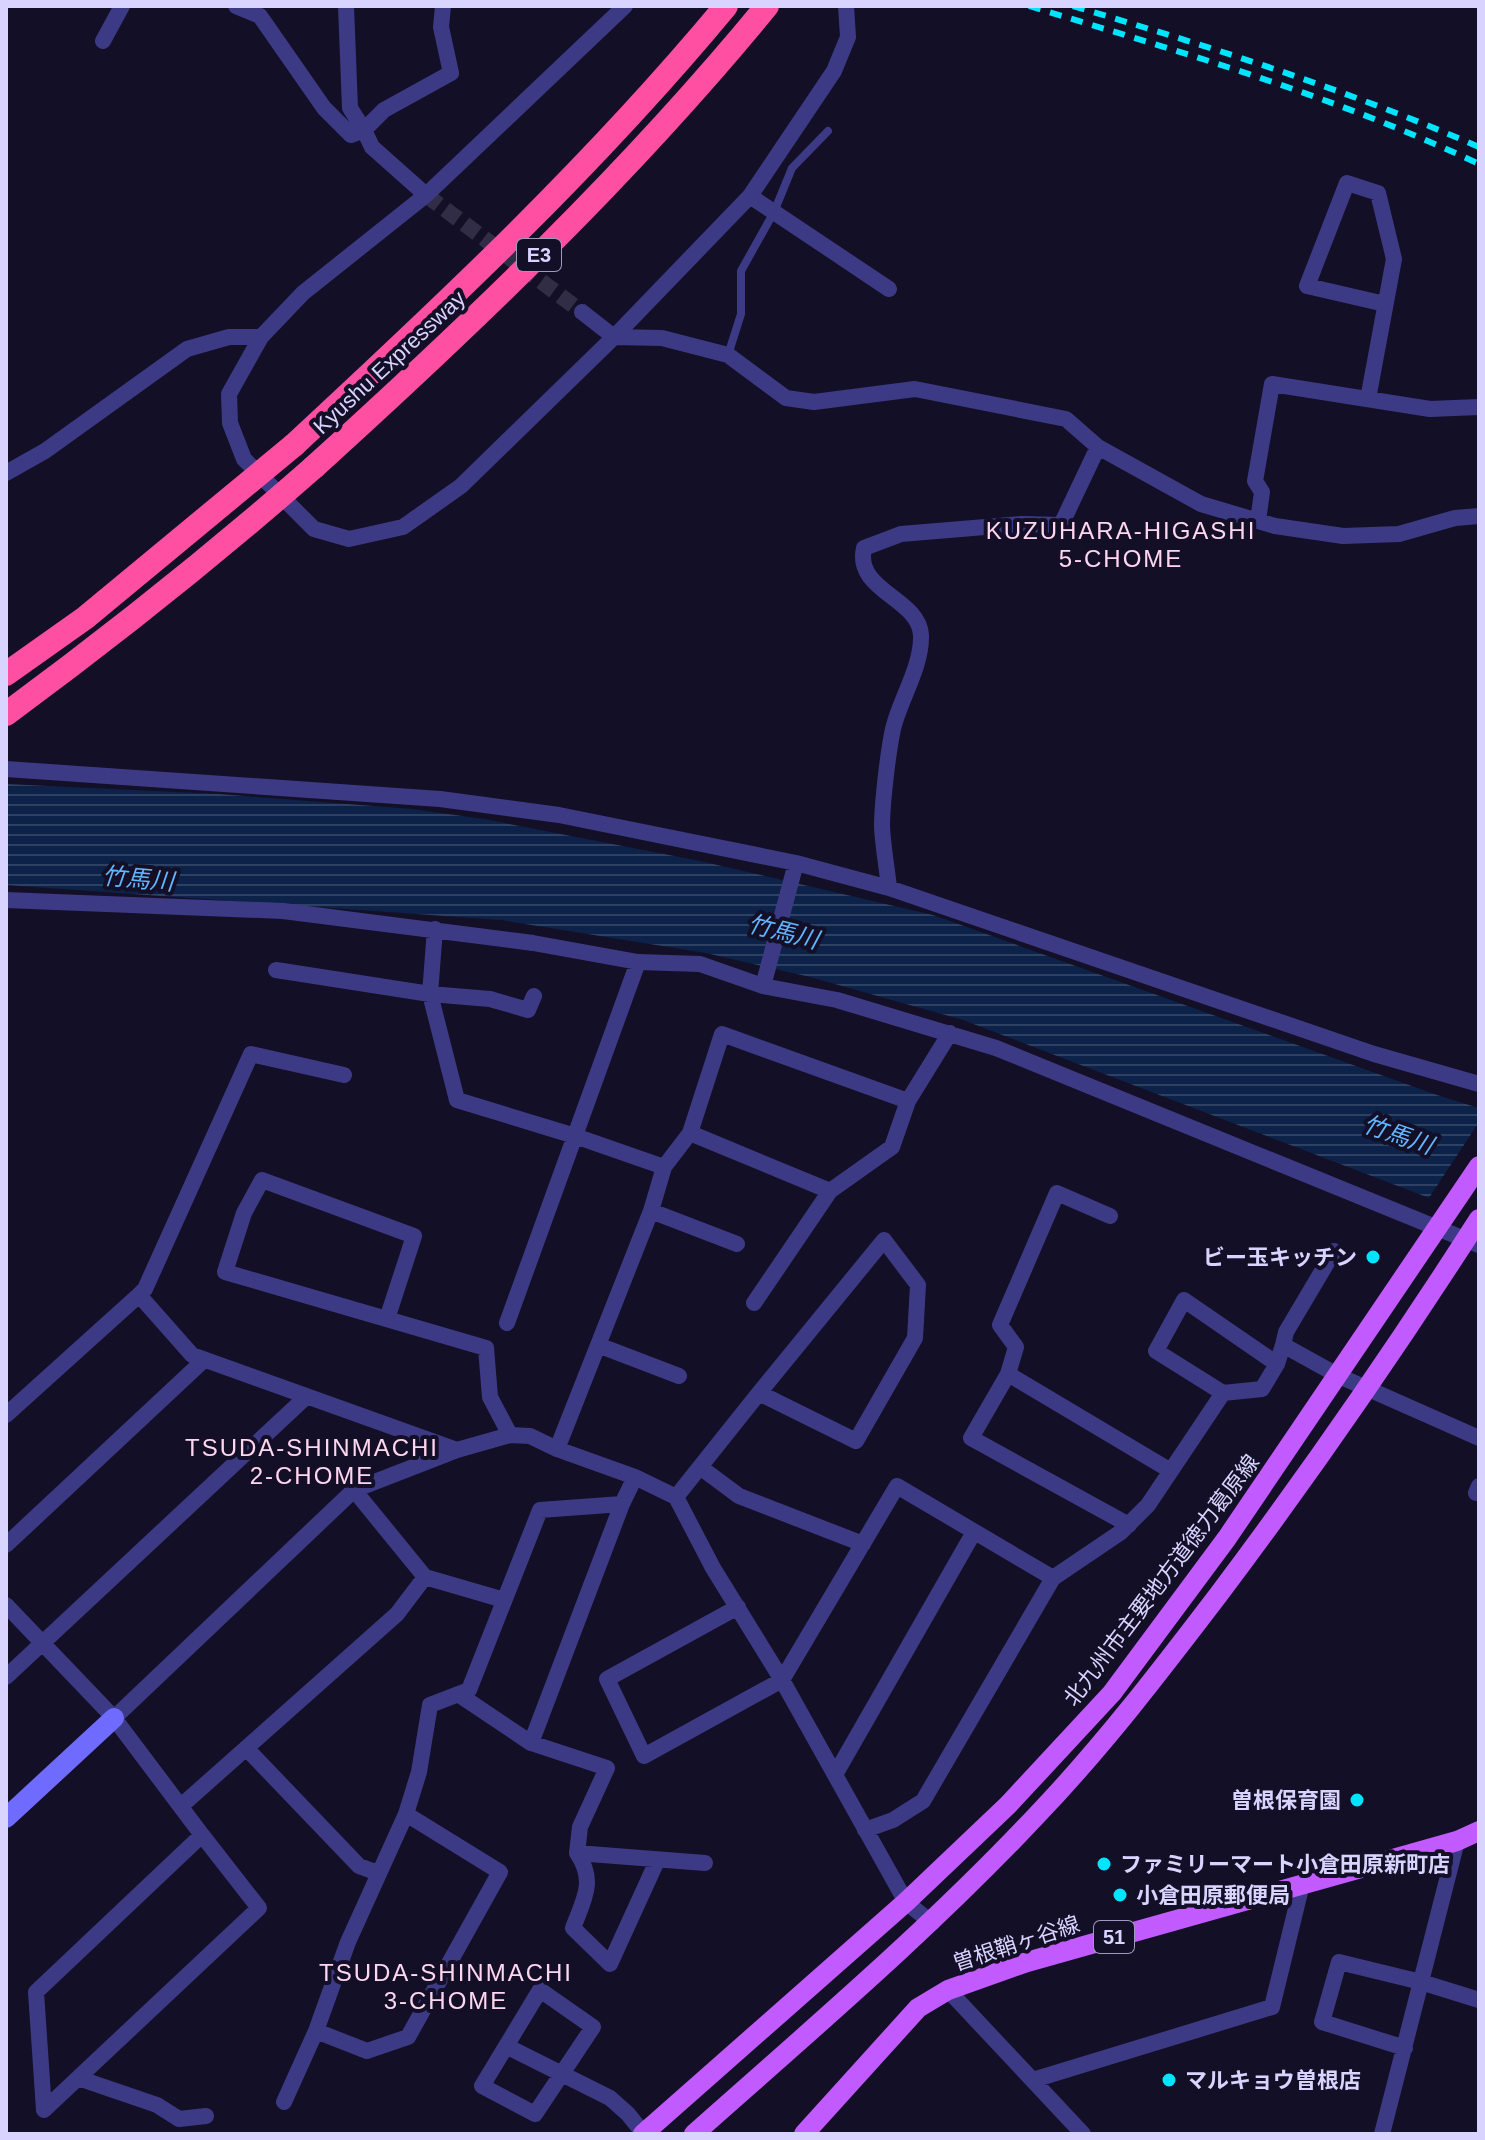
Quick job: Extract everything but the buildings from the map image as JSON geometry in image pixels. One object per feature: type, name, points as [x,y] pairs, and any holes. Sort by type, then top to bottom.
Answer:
[{"type":"highway","name":"Kyushu Expressway","points":[[6,714],[233,538],[441,352],[553,241],[767,6]]},
{"type":"highway","name":"Kyushu Expressway","points":[[6,674],[85,618],[294,445],[530,220],[723,10]]},
{"type":"main road","name":"北九州市主要地方道徳力葛原線","points":[[644,2134],[906,1902],[1008,1805],[1112,1693],[1227,1538],[1479,1166]]},
{"type":"main road","points":[[694,2134],[932,1923],[1039,1814],[1139,1699],[1368,1388],[1474,1233]]},
{"type":"main road","name":"曽根鞘ヶ谷線","points":[[804,2134],[918,2008],[948,1990],[1027,1962],[1457,1841],[1479,1831]]},
{"type":"street","points":[[103,41],[122,6]]},
{"type":"street","points":[[236,6],[260,16],[324,108],[351,135],[364,130],[384,110],[451,73],[441,27],[443,6]]},
{"type":"street","points":[[346,6],[350,108],[372,147],[426,195]]},
{"type":"street","points":[[625,6],[426,195],[303,293],[261,337],[229,394],[230,423],[244,459],[314,529],[349,539],[403,527],[461,486],[614,337],[750,196],[834,71],[848,37],[846,6]]},
{"type":"street","points":[[1368,399],[1394,259],[1378,193],[1347,183],[1307,286],[1385,304]]},
{"type":"street","points":[[750,196],[889,289]]},
{"type":"street","points":[[582,312],[614,337],[662,338],[728,355],[786,398],[814,402],[915,389],[1066,419],[1098,447],[1201,504],[1275,526],[1343,536],[1399,534],[1455,518],[1479,516]]},
{"type":"street","points":[[6,473],[45,451],[187,349],[229,337],[261,337]]},
{"type":"street","points":[[1258,521],[1262,492],[1255,481],[1272,384],[1430,409],[1479,407]]},
{"type":"street","points":[[889,888],[882,826],[893,729],[919,650],[921,632],[912,616],[864,572],[864,548],[901,534],[1021,524],[1061,525],[1098,447]]},
{"type":"street","points":[[6,769],[440,799],[559,815],[796,863],[889,888],[1374,1054],[1479,1084]]},
{"type":"street","points":[[763,986],[796,863]]},
{"type":"street","points":[[6,900],[283,911],[533,943],[638,962],[700,964],[763,986],[837,1000],[996,1048],[1474,1233]]},
{"type":"street","points":[[435,929],[430,994],[457,1100],[664,1167]]},
{"type":"street","points":[[507,1323],[638,962]]},
{"type":"street","points":[[276,970],[430,994],[490,999],[528,1010],[534,996]]},
{"type":"street","points":[[754,1303],[830,1191],[892,1147],[908,1101],[950,1033]]},
{"type":"street","points":[[557,1449],[651,1211],[664,1167],[690,1133],[722,1034],[908,1101]]},
{"type":"street","points":[[6,1415],[145,1289],[251,1054],[344,1075]]},
{"type":"street","points":[[690,1133],[830,1191]]},
{"type":"street","points":[[387,1319],[414,1236],[262,1180],[244,1213],[225,1272],[486,1348],[490,1397],[510,1435]]},
{"type":"street","points":[[1110,1216],[1057,1193],[1000,1325],[1016,1347],[1008,1374],[971,1438],[1129,1525]]},
{"type":"street","points":[[651,1211],[737,1244]]},
{"type":"street","points":[[676,1497],[759,1393],[797,1346],[884,1240],[918,1285],[915,1338],[856,1441],[759,1393]]},
{"type":"street","points":[[1277,1364],[1184,1300],[1156,1351],[1223,1393],[1262,1389],[1277,1364],[1286,1332],[1334,1251]]},
{"type":"street","points":[[139,1295],[192,1355],[457,1450]]},
{"type":"street","points":[[598,1345],[679,1376]]},
{"type":"street","points":[[1283,1345],[1339,1376],[1479,1438]]},
{"type":"street","points":[[6,1545],[204,1360]]},
{"type":"street","points":[[1008,1374],[1171,1471]]},
{"type":"street","points":[[865,1830],[893,1820],[923,1801],[1053,1578],[1121,1532],[1148,1505],[1223,1393]]},
{"type":"street","points":[[6,1677],[306,1397]]},
{"type":"street","points":[[6,1818],[354,1490],[457,1450],[510,1435],[530,1436],[635,1477],[676,1497],[713,1568],[836,1773],[906,1902],[932,1923]]},
{"type":"street","points":[[700,1467],[739,1496],[863,1544]]},
{"type":"street","points":[[531,1743],[635,1477]]},
{"type":"street","points":[[738,1607],[607,1679],[644,1756],[782,1680],[897,1486],[1053,1578]]},
{"type":"street","points":[[354,1490],[425,1577],[504,1600]]},
{"type":"street","points":[[284,2102],[316,2031],[348,1942],[406,1814],[419,1772],[430,1705],[469,1690],[540,1510],[622,1504]]},
{"type":"street","points":[[836,1773],[974,1532]]},
{"type":"street","points":[[181,1806],[397,1614],[425,1577]]},
{"type":"street","points":[[6,1605],[114,1718],[259,1908],[44,2110],[36,1992],[202,1835]]},
{"type":"street","points":[[458,1694],[531,1743],[607,1768],[580,1827],[577,1853],[587,1868],[587,1889],[573,1928],[610,1964],[657,1861]]},
{"type":"street","points":[[246,1748],[359,1866],[378,1873]]},
{"type":"street","points":[[316,2031],[367,2051],[408,2037],[500,1872],[406,1814]]},
{"type":"street","points":[[1382,2134],[1457,1841]]},
{"type":"street","points":[[577,1853],[705,1863]]},
{"type":"street","points":[[1033,2080],[1272,2007],[1302,1884]]},
{"type":"street","points":[[1405,2048],[1322,2022],[1339,1962],[1479,2000]]},
{"type":"street","points":[[540,1990],[593,2027],[535,2114],[482,2086],[506,2046],[540,1990]]},
{"type":"street","points":[[948,1990],[1083,2134]]},
{"type":"street","points":[[506,2046],[610,2098],[644,2134]]},
{"type":"street","points":[[78,2078],[157,2105],[179,2119],[206,2116]]},
{"type":"lane","points":[[728,355],[741,314],[741,271],[774,212],[792,168],[828,131]]},
{"type":"water","name":"竹馬川","points":[[6,784],[219,794],[412,809],[484,819],[700,861],[933,915],[1479,1108],[1479,1217],[963,1020],[810,977],[706,953],[501,920],[6,885]]},
{"type":"pier","points":[[1479,1122],[1479,1221],[1427,1201]]},
{"type":"tunnel","points":[[426,195],[582,312]]},
{"type":"railway","points":[[1029,6],[1313,96],[1479,164]]},
{"type":"railway","points":[[1073,6],[1279,70],[1479,147]]},
{"type":"place","name":"ビー玉キッチン","points":[[1373,1257]]},
{"type":"place","name":"曽根保育園","points":[[1357,1800]]},
{"type":"place","name":"ファミリーマート小倉田原新町店","points":[[1104,1864]]},
{"type":"place","name":"小倉田原郵便局","points":[[1120,1895]]},
{"type":"place","name":"マルキョウ曽根店","points":[[1169,2080]]},
{"type":"district","name":"KUZUHARA-HIGASHI 5-CHOME","points":[[1121,545]]},
{"type":"district","name":"TSUDA-SHINMACHI 2-CHOME","points":[[312,1462]]},
{"type":"district","name":"TSUDA-SHINMACHI 3-CHOME","points":[[446,1987]]}]
